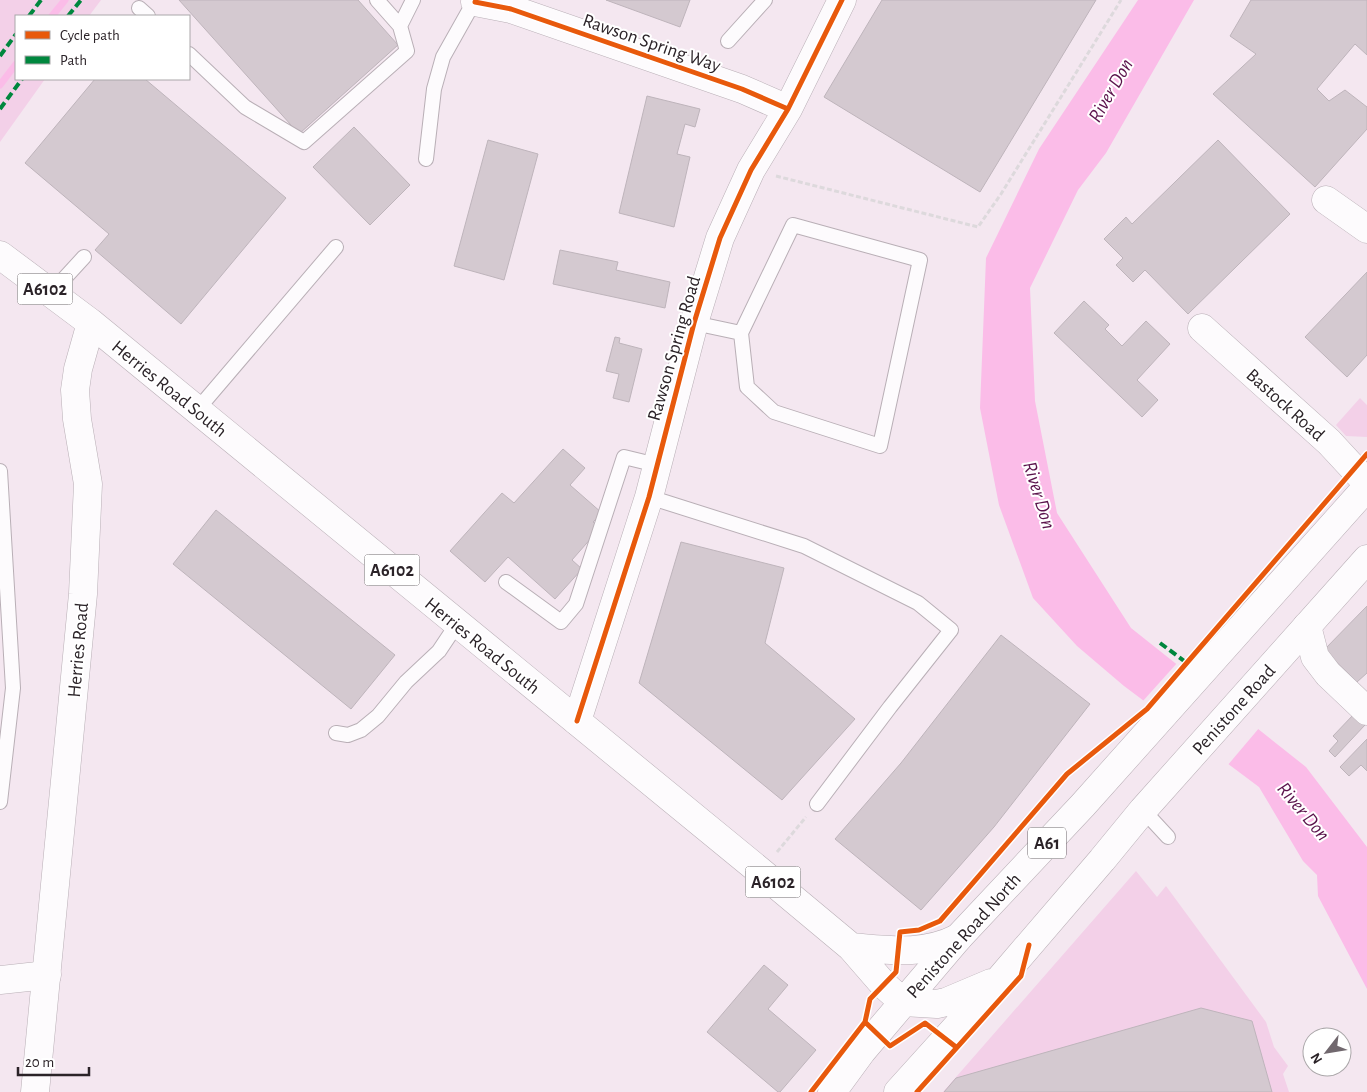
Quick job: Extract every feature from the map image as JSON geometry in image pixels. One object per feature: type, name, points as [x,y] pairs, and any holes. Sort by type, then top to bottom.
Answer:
[{"type":"main road","name":"Rawson Spring Road","points":[[577,722],[648,497],[694,323],[720,238],[751,170],[788,109],[842,0]]},
{"type":"main road","name":"Rawson Spring Way","points":[[475,1],[511,9],[742,89],[788,109]]},
{"type":"main road","points":[[1326,200],[1367,229]]},
{"type":"main road","name":"A6102","points":[[0,255],[91,323]]},
{"type":"main road","name":"Herries Road South","points":[[91,323],[851,947],[884,985],[903,1002]]},
{"type":"main road","name":"Herries Road","points":[[35,1092],[83,576],[88,484],[77,419],[75,390],[78,369],[91,323]]},
{"type":"main road","name":"Bastock Road","points":[[1202,328],[1329,442],[1367,483]]},
{"type":"main road","name":"Penistone Road North","points":[[832,1092],[862,1051],[958,938],[1083,805],[1367,487]]},
{"type":"main road","name":"Penistone Road","points":[[999,980],[1143,810],[1367,559]]},
{"type":"main road","points":[[1307,626],[1315,657],[1328,674],[1367,710]]},
{"type":"main road","points":[[851,947],[899,952],[943,946],[958,938]]},
{"type":"main road","points":[[0,980],[47,975]]},
{"type":"main road","points":[[903,1002],[937,1004],[946,1002],[999,980]]},
{"type":"main road","points":[[898,1092],[999,980]]},
{"type":"lane","points":[[190,55],[245,107],[304,142],[407,51],[400,26],[377,0]]},
{"type":"lane","points":[[400,26],[413,0]]},
{"type":"lane","points":[[728,41],[765,0]]},
{"type":"lane","points":[[426,160],[434,88],[443,57],[475,1]]},
{"type":"lane","points":[[793,225],[920,260],[880,446],[774,412],[747,387],[742,332],[793,225]]},
{"type":"lane","points":[[197,410],[336,247]]},
{"type":"lane","points":[[51,293],[84,257]]},
{"type":"lane","points":[[694,323],[742,332]]},
{"type":"lane","points":[[506,582],[560,622],[576,604],[624,457],[657,465]]},
{"type":"lane","points":[[0,471],[13,688],[0,802]]},
{"type":"lane","points":[[648,497],[804,546],[918,603],[951,630],[817,804]]},
{"type":"lane","points":[[336,733],[348,735],[362,730],[378,716],[406,682],[438,651],[457,624]]},
{"type":"lane","points":[[1143,810],[1168,837]]},
{"type":"path","points":[[751,170],[978,227],[1001,194],[1121,0]]},
{"type":"path","points":[[761,872],[817,804]]},
{"type":"shaded area","points":[[0,0],[101,0],[90,15],[15,15],[15,80],[44,80],[0,142]]},
{"type":"shaded area","points":[[1360,398],[1367,405],[1367,437],[1346,436],[1336,425]]},
{"type":"shaded area","points":[[1136,871],[1157,897],[1166,886],[1266,1022],[1274,1047],[1288,1066],[1283,1074],[1289,1092],[943,1092]]},
{"type":"water","name":"River Don","points":[[1138,0],[1194,0],[1106,153],[1078,190],[1030,288],[1035,401],[1057,513],[1131,628],[1306,767],[1367,847],[1367,989],[1318,896],[1317,875],[1303,861],[1259,787],[1124,686],[1077,646],[1033,598],[999,505],[980,408],[986,258],[1039,149]]},
{"type":"pier","points":[[1178,662],[1260,727],[1227,766],[1142,702]]},
{"type":"building","points":[[179,0],[358,0],[398,45],[299,134]]},
{"type":"building","points":[[606,0],[690,0],[680,27]]},
{"type":"building","points":[[882,0],[1096,0],[980,192],[824,97]]},
{"type":"building","points":[[1251,0],[1367,0],[1367,55],[1355,44],[1317,89],[1329,101],[1345,90],[1367,107],[1367,129],[1315,187],[1213,94],[1256,54],[1230,36]]},
{"type":"building","points":[[94,80],[146,80],[286,198],[181,324],[95,250],[109,234],[25,163]]},
{"type":"building","points":[[647,96],[700,109],[695,127],[685,124],[677,154],[690,157],[674,227],[619,213]]},
{"type":"building","points":[[354,127],[410,185],[370,225],[313,167]]},
{"type":"building","points":[[488,140],[538,154],[504,280],[454,266]]},
{"type":"building","points":[[1218,140],[1290,214],[1188,314],[1145,270],[1133,282],[1116,265],[1123,258],[1104,239],[1126,217],[1132,224]]},
{"type":"building","points":[[560,250],[618,262],[616,270],[670,282],[665,308],[553,284]]},
{"type":"building","points":[[1367,272],[1367,355],[1347,377],[1305,337]]},
{"type":"building","points":[[1084,301],[1109,325],[1105,329],[1122,346],[1146,321],[1170,344],[1137,380],[1158,400],[1142,417],[1054,333]]},
{"type":"building","points":[[615,337],[620,338],[619,343],[642,349],[629,402],[613,398],[619,374],[606,371]]},
{"type":"building","points":[[563,449],[585,468],[570,485],[602,513],[593,522],[600,528],[572,560],[582,569],[555,599],[508,557],[485,582],[450,551],[502,493],[514,503]]},
{"type":"building","points":[[216,510],[395,655],[351,709],[173,564]]},
{"type":"building","points":[[681,542],[784,568],[765,643],[855,719],[782,800],[639,683]]},
{"type":"building","points":[[1367,606],[1367,673],[1357,682],[1324,650]]},
{"type":"building","points":[[1001,635],[1090,704],[994,827],[921,910],[835,839],[901,763]]},
{"type":"building","points":[[1354,714],[1365,725],[1335,757],[1329,751],[1338,741],[1333,736]]},
{"type":"building","points":[[1367,739],[1367,771],[1361,765],[1349,776],[1340,767]]},
{"type":"building","points":[[764,965],[788,985],[768,1009],[816,1050],[780,1092],[707,1032]]},
{"type":"building","points":[[1201,1008],[1252,1021],[1272,1092],[944,1092],[956,1078]]},
{"type":"waterway","points":[[53,15],[65,0]]},
{"type":"waterway","points":[[0,85],[15,65]]},
{"type":"marked path","points":[[30,15],[41,0]]},
{"type":"marked path","points":[[69,15],[81,0]]},
{"type":"marked path","points":[[0,56],[15,35]]},
{"type":"marked path","points":[[0,109],[21,80]]},
{"type":"marked path","points":[[1160,643],[1187,663]]},
{"type":"cycle path","points":[[577,721],[649,497],[694,323],[720,238],[751,170],[788,109],[842,0]]},
{"type":"cycle path","points":[[475,2],[511,9],[742,89],[788,109]]},
{"type":"cycle path","points":[[811,1092],[865,1022],[870,999],[896,972],[900,932],[919,930],[940,921],[1067,774],[1147,709],[1367,454]]},
{"type":"cycle path","points":[[917,1092],[1021,976],[1029,945]]},
{"type":"cycle path","points":[[865,1022],[890,1046],[925,1023],[956,1047]]}]
